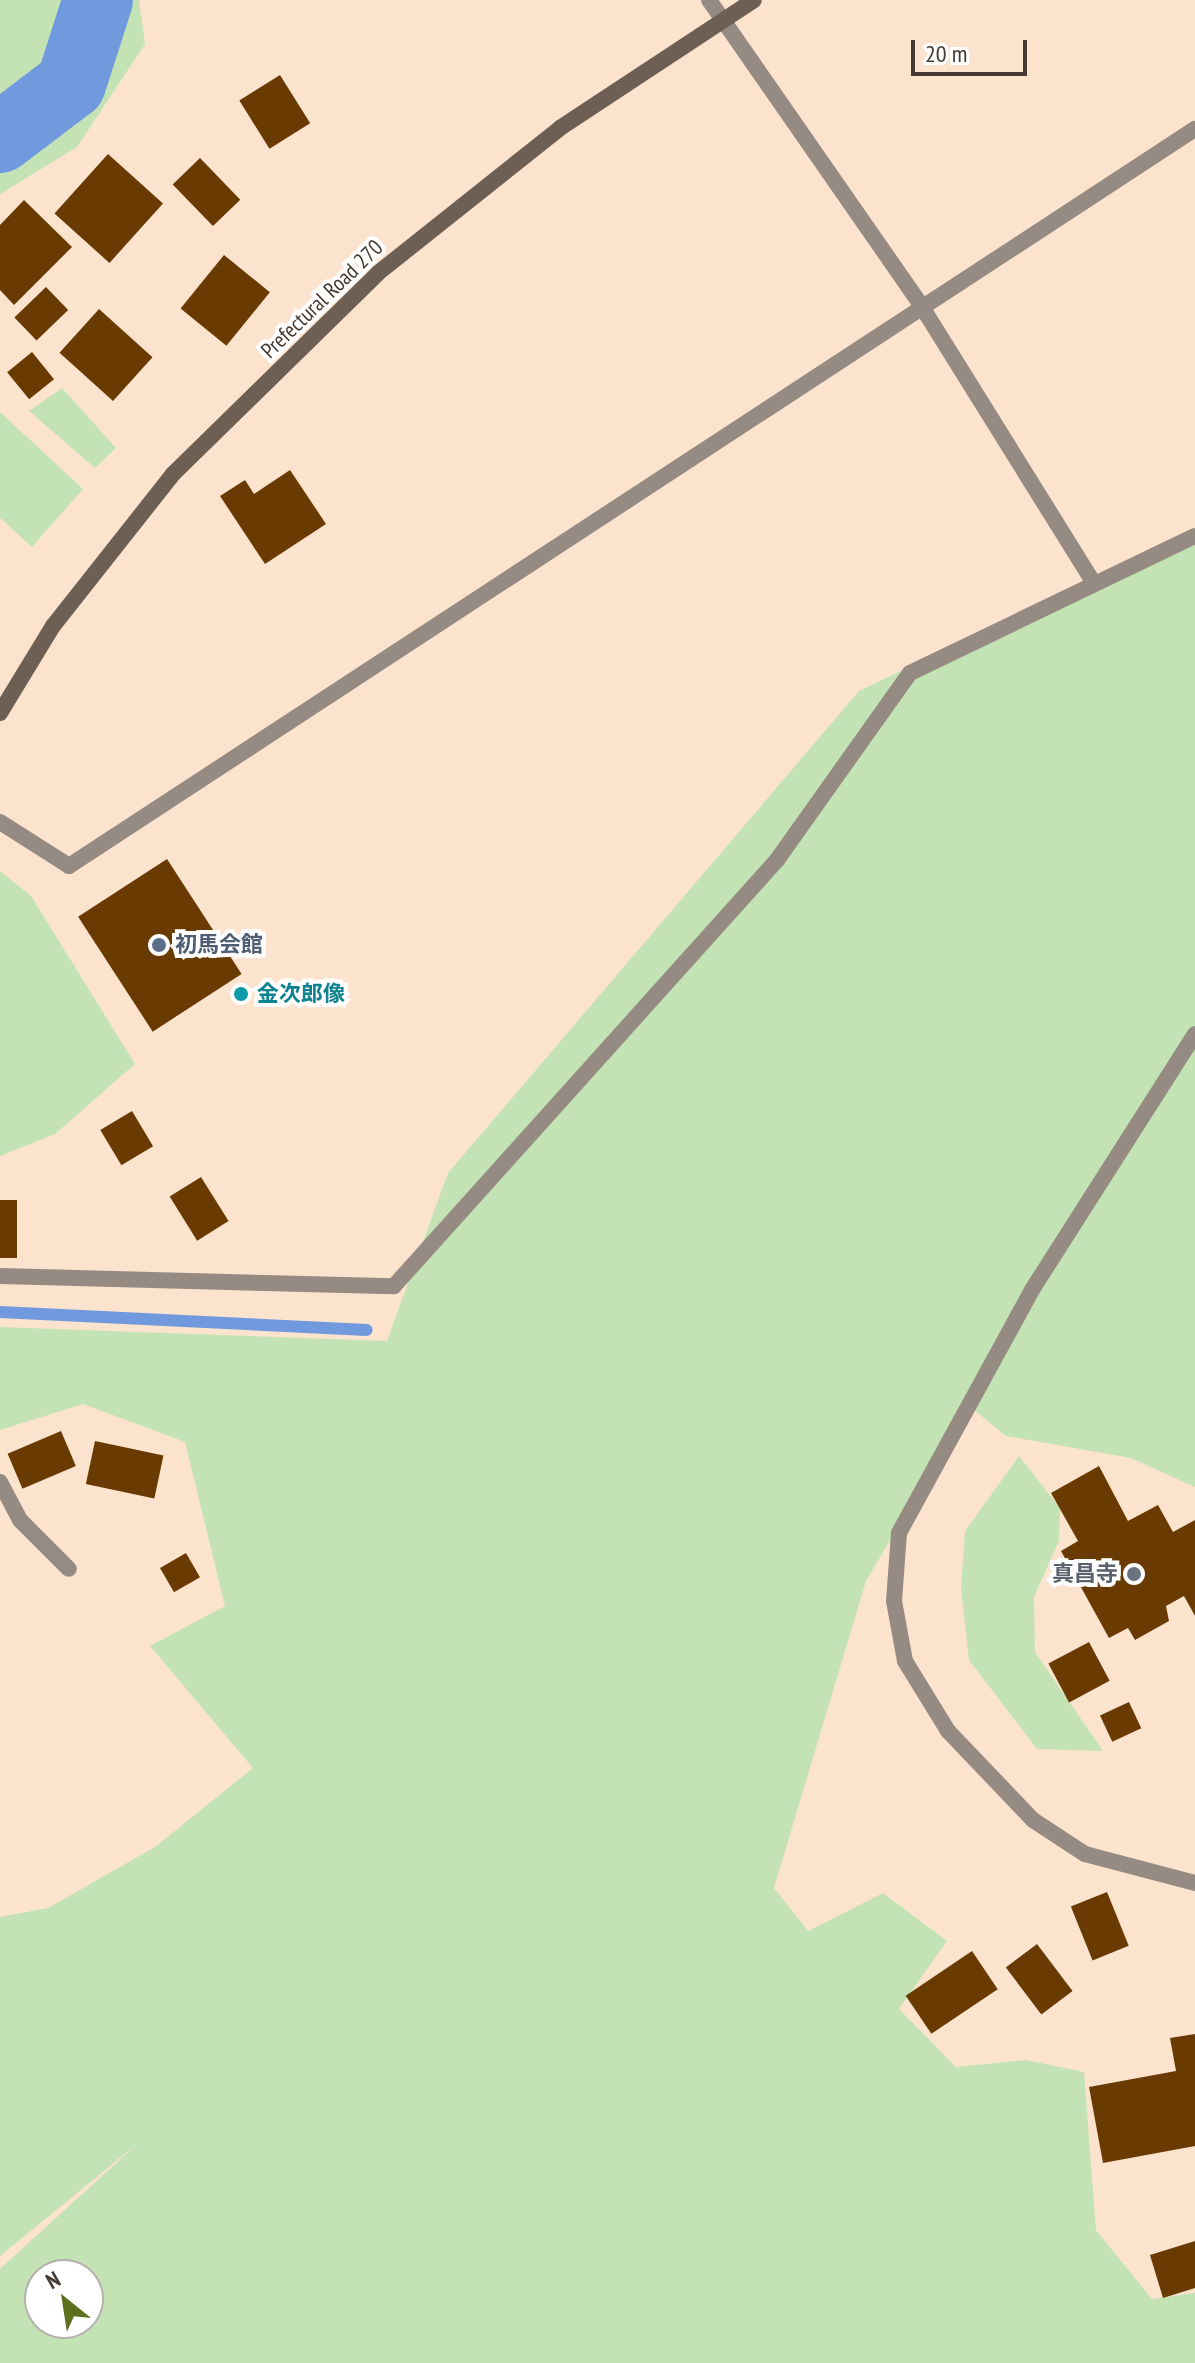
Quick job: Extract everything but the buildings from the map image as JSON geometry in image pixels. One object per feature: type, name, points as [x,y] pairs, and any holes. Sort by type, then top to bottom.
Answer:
[{"type":"main road","name":"Prefectural Road 270","points":[[0,713],[53,626],[173,474],[378,273],[560,128],[754,0]]},
{"type":"street","points":[[709,0],[922,307],[1092,580]]},
{"type":"street","points":[[0,822],[69,866],[1195,129]]},
{"type":"street","points":[[0,1276],[394,1286],[777,860],[910,673],[1092,580],[1195,536]]},
{"type":"street","points":[[1195,1034],[1032,1290],[899,1533],[894,1601],[905,1661],[948,1731],[1033,1820],[1085,1854],[1195,1883]]},
{"type":"street","points":[[0,1482],[20,1520],[69,1569]]},
{"type":"green space","points":[[0,0],[139,0],[145,44],[77,147],[0,194]]},
{"type":"green space","points":[[62,388],[116,448],[95,468],[29,411]]},
{"type":"green space","points":[[0,412],[83,489],[32,547],[0,518]]},
{"type":"green space","points":[[1195,530],[1195,1487],[1131,1458],[1006,1436],[963,1401],[967,1410],[866,1581],[774,1888],[808,1931],[883,1893],[947,1941],[899,2009],[956,2067],[1026,2060],[1084,2072],[1096,2230],[1152,2299],[1195,2293],[1195,2363],[0,2363],[0,2269],[137,2144],[0,2256],[0,1917],[48,1908],[155,1847],[253,1768],[150,1646],[225,1606],[185,1442],[83,1404],[0,1430],[0,1327],[387,1341],[448,1173],[859,691]]},
{"type":"green space","points":[[0,871],[31,896],[135,1064],[55,1134],[0,1156]]},
{"type":"green space","points":[[1019,1456],[1060,1508],[1059,1541],[1034,1597],[1035,1652],[1103,1751],[1037,1749],[969,1660],[961,1589],[965,1531]]},
{"type":"waterway","points":[[0,138],[71,84],[98,0]]},
{"type":"waterway","points":[[0,1312],[367,1330]]},
{"type":"place","name":"初馬会館","points":[[159,945]]},
{"type":"place","name":"金次郎像","points":[[241,994]]},
{"type":"place","name":"真昌寺","points":[[1134,1574]]}]
